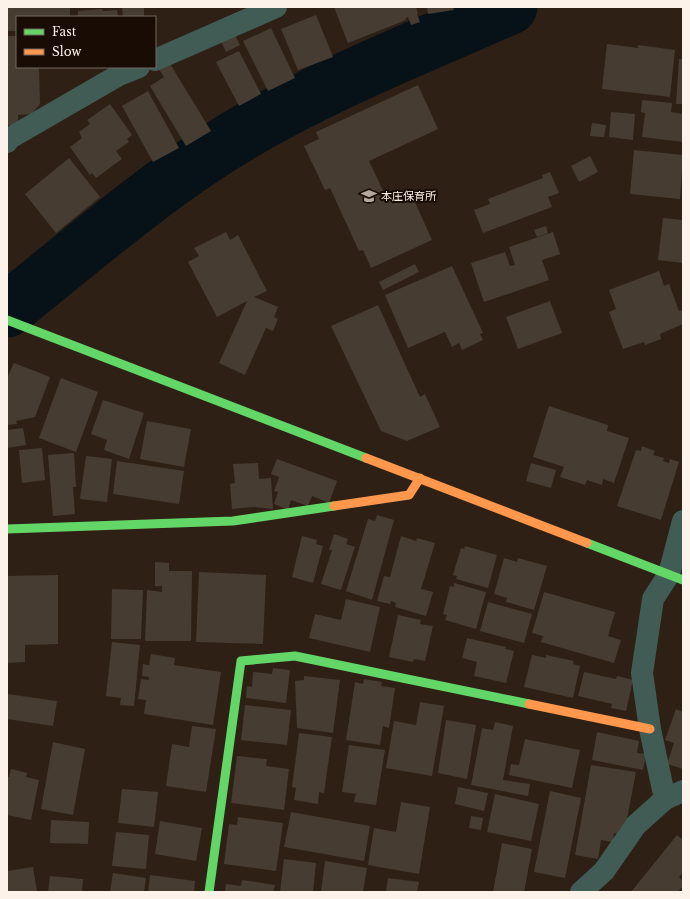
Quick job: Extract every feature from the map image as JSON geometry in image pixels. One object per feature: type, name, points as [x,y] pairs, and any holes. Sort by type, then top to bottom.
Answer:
[{"type":"street","points":[[156,60],[276,7]]},
{"type":"street","points":[[7,142],[10,138],[119,75],[136,68]]},
{"type":"street","points":[[7,320],[676,577]]},
{"type":"street","points":[[7,529],[233,521],[409,494],[420,478]]},
{"type":"street","points":[[580,892],[604,871],[636,825],[674,795],[650,730],[642,673],[653,599],[676,577],[683,521]]},
{"type":"street","points":[[209,892],[241,661],[295,656],[650,730]]},
{"type":"building","points":[[7,7],[70,7],[70,16],[16,16],[16,31],[7,31]]},
{"type":"building","points":[[122,7],[144,7],[144,16],[123,16]]},
{"type":"building","points":[[334,7],[416,7],[420,22],[411,25],[408,17],[405,19],[406,20],[348,43]]},
{"type":"building","points":[[427,7],[453,7],[454,10],[428,14]]},
{"type":"building","points":[[102,9],[103,11],[117,10],[118,16],[78,16],[78,11]]},
{"type":"building","points":[[316,15],[333,57],[298,70],[281,29]]},
{"type":"building","points":[[271,28],[295,78],[268,91],[243,41]]},
{"type":"building","points":[[234,33],[240,45],[226,52],[220,39]]},
{"type":"building","points":[[7,36],[16,36],[16,68],[39,68],[40,104],[31,114],[18,115],[18,125],[7,125]]},
{"type":"building","points":[[607,44],[638,48],[638,45],[675,50],[670,97],[602,89]]},
{"type":"building","points":[[239,51],[261,94],[239,106],[216,62]]},
{"type":"building","points":[[164,54],[211,131],[186,146],[150,86],[164,77],[156,65],[156,62]]},
{"type":"building","points":[[679,59],[683,59],[683,104],[676,104]]},
{"type":"building","points":[[418,85],[438,129],[369,161],[388,201],[410,191],[432,240],[371,268],[363,250],[359,251],[330,188],[325,190],[304,146],[319,139],[316,132]]},
{"type":"building","points":[[148,91],[179,148],[153,162],[122,106]]},
{"type":"building","points":[[642,100],[672,103],[671,112],[683,114],[683,142],[642,137],[645,113],[641,112]]},
{"type":"building","points":[[110,104],[132,135],[127,139],[129,142],[116,151],[122,159],[96,178],[92,173],[90,175],[70,147],[82,138],[79,132],[90,124],[87,120]]},
{"type":"building","points":[[611,112],[635,114],[633,140],[609,137]]},
{"type":"building","points":[[592,123],[606,125],[604,137],[590,136]]},
{"type":"building","points":[[634,150],[683,155],[680,199],[630,194]]},
{"type":"building","points":[[590,156],[598,172],[579,182],[571,166]]},
{"type":"building","points":[[69,158],[100,197],[56,233],[25,194]]},
{"type":"building","points":[[550,172],[559,193],[548,197],[552,207],[483,233],[474,210],[490,204],[488,199],[543,178],[542,175]]},
{"type":"building","points":[[663,218],[683,220],[683,263],[658,260]]},
{"type":"building","points":[[546,226],[548,233],[537,237],[534,230]]},
{"type":"building","points":[[226,232],[230,240],[238,235],[267,291],[254,297],[278,307],[274,317],[278,319],[273,331],[266,328],[245,375],[219,363],[247,301],[217,317],[188,262],[199,256],[194,248]]},
{"type":"building","points":[[553,232],[560,254],[542,260],[549,280],[484,302],[471,263],[505,252],[510,266],[515,265],[509,247]]},
{"type":"building","points":[[415,264],[419,272],[383,290],[379,282]]},
{"type":"building","points":[[452,266],[483,333],[480,334],[483,340],[462,350],[459,343],[452,347],[445,332],[408,348],[385,295]]},
{"type":"building","points":[[659,271],[664,286],[669,284],[679,311],[683,310],[683,324],[660,334],[661,339],[645,345],[644,342],[623,349],[609,312],[616,309],[609,290]]},
{"type":"building","points":[[550,301],[562,333],[518,349],[506,317]]},
{"type":"building","points":[[378,305],[420,397],[425,394],[440,427],[407,441],[381,431],[331,326]]},
{"type":"building","points":[[14,363],[50,377],[35,417],[16,421],[17,424],[7,425],[7,378]]},
{"type":"building","points":[[61,378],[98,392],[76,452],[39,438]]},
{"type":"building","points":[[103,400],[144,413],[129,459],[104,450],[107,440],[91,434]]},
{"type":"building","points":[[549,406],[608,425],[607,431],[629,438],[614,483],[603,479],[602,485],[587,480],[585,485],[560,477],[564,467],[533,457]]},
{"type":"building","points":[[147,421],[191,429],[184,467],[140,459]]},
{"type":"building","points":[[23,428],[26,445],[7,448],[7,430]]},
{"type":"building","points":[[642,446],[655,451],[653,455],[664,458],[663,461],[669,463],[670,459],[679,462],[661,520],[617,506],[636,450],[641,451]]},
{"type":"building","points":[[42,448],[45,480],[22,483],[19,450]]},
{"type":"building","points":[[74,453],[76,487],[73,487],[75,514],[53,516],[48,455]]},
{"type":"building","points":[[86,456],[112,459],[107,502],[80,499]]},
{"type":"building","points":[[277,459],[337,481],[329,503],[312,496],[308,506],[291,500],[288,510],[274,504],[278,492],[274,491],[279,477],[271,474]]},
{"type":"building","points":[[117,461],[184,471],[179,504],[113,494]]},
{"type":"building","points":[[258,463],[259,479],[271,478],[273,509],[253,507],[232,509],[230,484],[235,483],[233,464]]},
{"type":"building","points":[[531,463],[556,470],[551,488],[526,481]]},
{"type":"building","points":[[377,515],[394,520],[372,600],[346,591],[368,519],[375,521]]},
{"type":"building","points":[[334,534],[348,539],[346,544],[355,547],[341,590],[321,584],[332,550],[329,550]]},
{"type":"building","points":[[302,536],[317,540],[316,544],[323,546],[313,583],[292,577]]},
{"type":"building","points":[[401,536],[416,541],[417,538],[435,543],[421,589],[433,592],[426,616],[395,607],[396,603],[391,601],[390,604],[377,601],[384,576],[390,577]]},
{"type":"building","points":[[465,546],[497,555],[488,588],[456,579],[457,576],[453,575],[461,548],[464,549]]},
{"type":"building","points":[[504,558],[517,562],[518,558],[547,566],[534,610],[506,602],[507,598],[494,594]]},
{"type":"building","points":[[155,562],[169,563],[169,571],[192,571],[191,641],[145,641],[147,590],[162,592],[162,586],[155,586]]},
{"type":"building","points":[[199,572],[266,575],[263,644],[196,642]]},
{"type":"building","points":[[58,575],[58,644],[25,645],[25,662],[7,663],[7,576]]},
{"type":"building","points":[[454,583],[486,592],[476,629],[445,620],[447,615],[443,614],[450,586],[454,587]]},
{"type":"building","points":[[112,589],[143,590],[141,639],[111,639]]},
{"type":"building","points":[[544,592],[615,612],[608,636],[621,640],[614,663],[541,642],[543,636],[532,633]]},
{"type":"building","points":[[346,599],[380,607],[370,652],[309,638],[315,614],[341,620]]},
{"type":"building","points":[[488,602],[532,614],[524,643],[480,631]]},
{"type":"building","points":[[398,615],[421,620],[420,624],[433,626],[425,661],[414,659],[413,662],[389,657]]},
{"type":"building","points":[[467,638],[506,647],[505,649],[514,651],[506,683],[474,676],[477,662],[462,658]]},
{"type":"building","points":[[112,642],[140,645],[134,706],[120,705],[121,698],[106,696]]},
{"type":"building","points":[[151,654],[175,658],[174,665],[221,672],[213,725],[144,714],[146,700],[138,699],[141,679],[149,680],[149,677],[142,676],[143,664],[149,665]]},
{"type":"building","points":[[532,655],[546,658],[546,655],[574,661],[573,664],[580,666],[573,698],[524,687]]},
{"type":"building","points":[[273,668],[290,670],[286,703],[246,698],[247,686],[252,687],[253,672],[272,674]]},
{"type":"building","points":[[584,672],[616,679],[617,676],[633,680],[626,711],[611,708],[612,704],[578,696]]},
{"type":"building","points":[[304,676],[340,680],[333,733],[297,728],[295,681],[304,680]]},
{"type":"building","points":[[364,679],[382,682],[381,686],[395,688],[389,728],[383,726],[380,745],[346,740],[355,682],[363,684]]},
{"type":"building","points":[[7,694],[57,701],[53,726],[7,719]]},
{"type":"building","points":[[420,702],[444,706],[432,776],[386,768],[394,721],[416,725]]},
{"type":"building","points":[[245,705],[291,710],[287,745],[241,740]]},
{"type":"building","points":[[676,709],[683,712],[683,769],[667,764],[674,743],[665,740]]},
{"type":"building","points":[[446,720],[476,725],[467,779],[438,773]]},
{"type":"building","points":[[495,722],[513,726],[503,780],[530,784],[528,796],[471,785],[482,728],[493,730]]},
{"type":"building","points":[[192,726],[216,729],[206,792],[166,786],[172,744],[189,747]]},
{"type":"building","points":[[597,732],[639,741],[637,753],[646,754],[643,770],[592,760]]},
{"type":"building","points":[[299,733],[332,737],[324,793],[319,792],[318,804],[294,800],[296,788],[292,787]]},
{"type":"building","points":[[525,739],[580,750],[572,788],[509,775],[511,764],[519,765]]},
{"type":"building","points":[[53,742],[85,749],[73,815],[41,809]]},
{"type":"building","points":[[349,745],[385,750],[376,805],[354,802],[356,794],[342,792]]},
{"type":"building","points":[[237,756],[267,759],[266,766],[289,769],[284,810],[231,803]]},
{"type":"building","points":[[591,765],[636,772],[624,835],[614,833],[613,842],[601,840],[598,859],[575,855]]},
{"type":"building","points":[[11,769],[27,773],[26,777],[39,780],[31,820],[7,815],[7,776],[9,777]]},
{"type":"building","points":[[458,787],[488,793],[484,811],[455,804]]},
{"type":"building","points":[[122,789],[158,792],[154,827],[118,823]]},
{"type":"building","points":[[550,791],[581,798],[565,878],[534,872]]},
{"type":"building","points":[[495,794],[539,804],[531,841],[487,832]]},
{"type":"building","points":[[401,802],[430,807],[419,874],[368,865],[374,828],[396,832]]},
{"type":"building","points":[[291,812],[370,826],[364,861],[284,847]]},
{"type":"building","points":[[471,816],[483,818],[481,830],[469,828]]},
{"type":"building","points":[[238,817],[283,823],[276,871],[224,864],[229,824],[237,825]]},
{"type":"building","points":[[51,820],[89,822],[88,844],[50,843]]},
{"type":"building","points":[[160,821],[202,828],[196,861],[155,854]]},
{"type":"building","points":[[116,832],[149,835],[146,869],[112,866]]},
{"type":"building","points":[[677,835],[683,840],[683,872],[679,877],[683,881],[683,886],[678,892],[631,892]]},
{"type":"building","points":[[502,843],[532,849],[524,892],[493,892]]},
{"type":"building","points":[[284,859],[316,863],[313,892],[280,892]]},
{"type":"building","points":[[325,861],[367,868],[363,892],[321,892]]},
{"type":"building","points":[[33,867],[37,892],[7,892],[7,871]]},
{"type":"building","points":[[113,873],[146,878],[144,892],[110,892]]},
{"type":"building","points":[[150,875],[195,881],[194,892],[148,892]]},
{"type":"building","points":[[50,876],[83,879],[82,892],[48,892]]},
{"type":"building","points":[[388,878],[419,882],[417,892],[386,892]]},
{"type":"building","points":[[242,880],[275,885],[273,892],[225,892],[226,884],[241,886]]},
{"type":"waterway","points":[[7,310],[151,195],[212,152],[243,133],[341,82],[510,7]]},
{"type":"traffic: fast","points":[[7,320],[366,458]]},
{"type":"traffic: fast","points":[[7,529],[233,521],[334,506]]},
{"type":"traffic: fast","points":[[587,543],[683,580]]},
{"type":"traffic: fast","points":[[209,892],[241,661],[295,656],[529,704]]},
{"type":"traffic: slow","points":[[366,458],[587,543]]},
{"type":"traffic: slow","points":[[334,506],[409,495],[420,478]]},
{"type":"traffic: slow","points":[[529,704],[650,729]]},
{"type":"place","name":"本庄保育所","points":[[369,196]]}]
